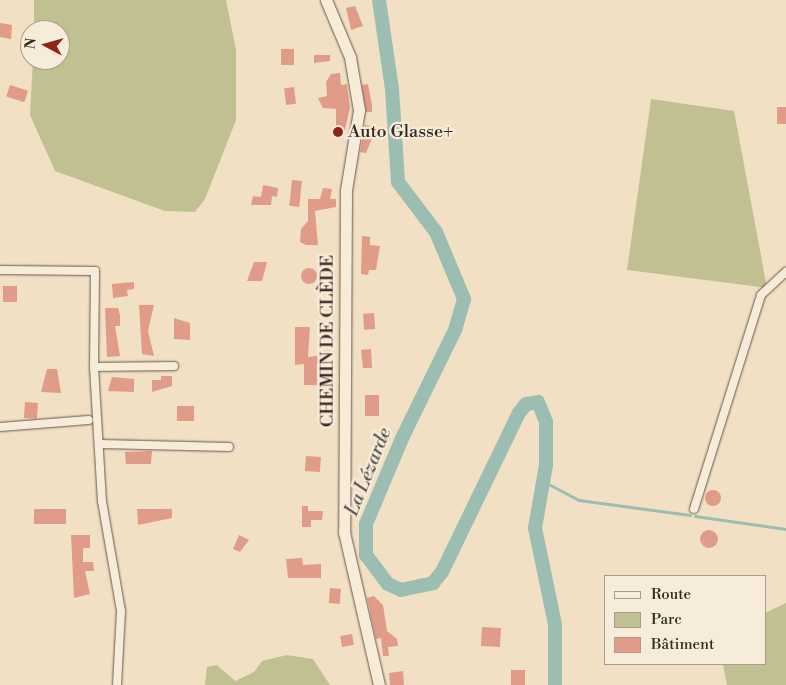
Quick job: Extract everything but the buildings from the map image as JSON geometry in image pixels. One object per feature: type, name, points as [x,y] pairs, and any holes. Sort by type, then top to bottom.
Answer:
[{"type":"main road","name":"CHEMIN DE CLÈDE","points":[[326,0],[350,56],[359,110],[346,190],[344,532],[379,685]]},
{"type":"street","points":[[0,270],[95,271],[94,367],[101,444],[102,501],[121,610],[117,685]]},
{"type":"street","points":[[694,509],[761,295],[786,272]]},
{"type":"street","points":[[94,367],[174,366]]},
{"type":"street","points":[[0,427],[89,420]]},
{"type":"street","points":[[101,444],[229,447]]},
{"type":"green space","points":[[34,0],[226,0],[236,50],[236,120],[205,199],[195,212],[165,211],[55,171],[30,115],[32,70],[70,70],[70,20],[34,20]]},
{"type":"green space","points":[[651,99],[734,111],[767,288],[627,270]]},
{"type":"green space","points":[[786,603],[786,685],[727,685],[723,665],[766,665],[766,613]]},
{"type":"green space","points":[[287,655],[313,659],[330,685],[205,685],[207,667],[217,665],[235,681],[254,672],[262,661]]},
{"type":"waterway","name":"La Lézarde","points":[[379,0],[392,89],[398,182],[436,232],[464,299],[455,330],[403,436],[366,524],[366,555],[388,584],[401,590],[433,583],[442,572],[519,413],[526,404],[538,402],[546,422],[546,465],[535,528],[555,625],[555,685]]},
{"type":"waterway","points":[[545,482],[579,500],[690,515]]},
{"type":"waterway","points":[[695,516],[786,529]]},
{"type":"place","name":"Auto Glasse+","points":[[338,132]]}]
